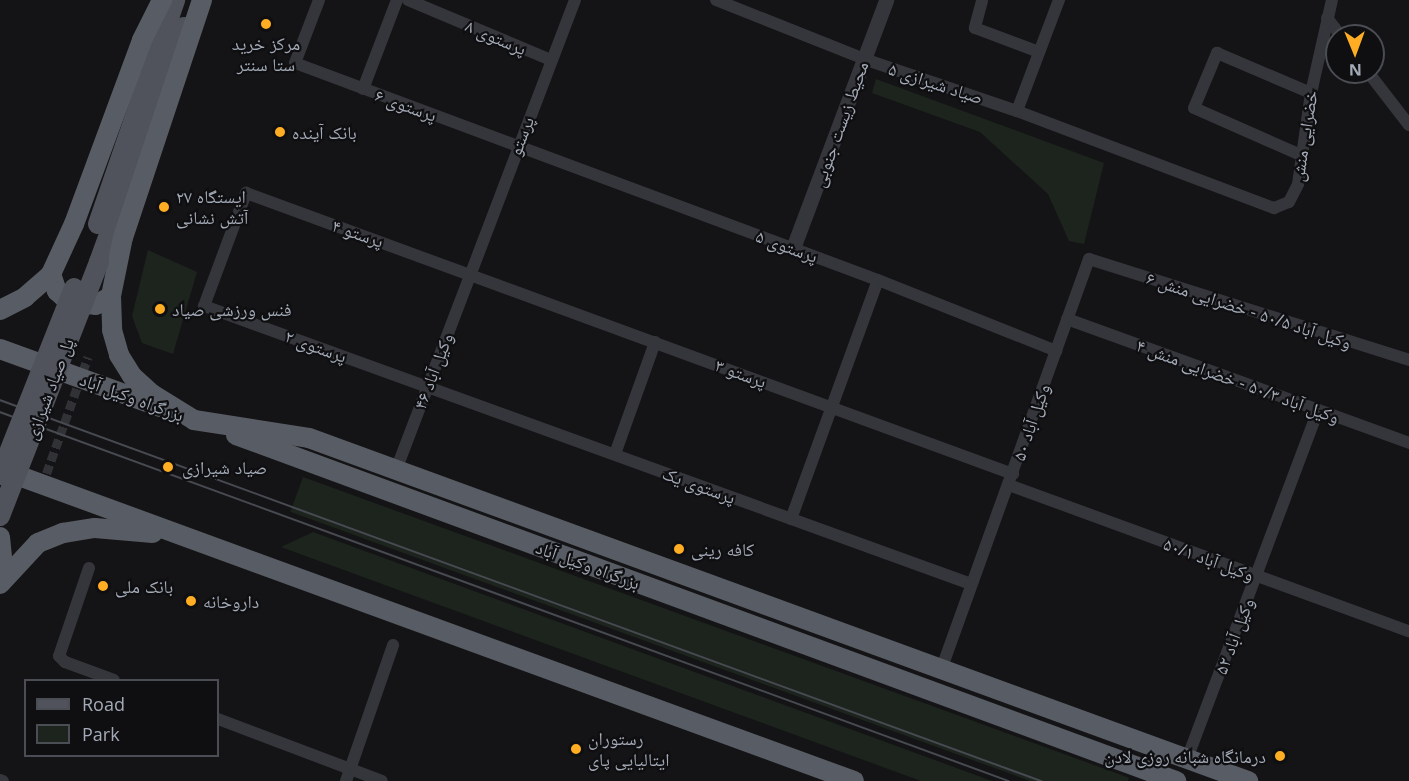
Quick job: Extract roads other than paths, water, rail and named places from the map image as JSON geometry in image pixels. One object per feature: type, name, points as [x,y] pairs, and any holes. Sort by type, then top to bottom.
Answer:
[{"type":"highway","points":[[0,310],[25,297],[51,274],[74,224],[141,40],[162,0]]},
{"type":"highway","points":[[202,0],[123,237],[111,296],[112,330],[118,355],[132,376],[194,420],[309,438],[1248,781]]},
{"type":"highway","points":[[51,274],[57,291],[70,303],[87,307],[111,296]]},
{"type":"highway","name":"بزرگراه وکیل آباد","points":[[0,350],[1176,781]]},
{"type":"highway","points":[[0,469],[854,781]]},
{"type":"highway","points":[[2,581],[38,543],[63,533],[95,528],[180,536]]},
{"type":"highway","points":[[0,537],[2,581]]},
{"type":"highway","points":[[979,684],[1011,720]]},
{"type":"main road","points":[[92,260],[175,0]]},
{"type":"main road","points":[[92,260],[196,0]]},
{"type":"main road","name":"پل صیاد شیرازی","points":[[0,475],[92,260]]},
{"type":"main road","name":"پل صیاد شیرازی","points":[[0,516],[92,260]]},
{"type":"street","name":"پرستوی ۶","points":[[319,0],[295,63],[517,146]]},
{"type":"street","points":[[363,89],[397,0]]},
{"type":"street","name":"پرستوی ۸","points":[[408,0],[550,60]]},
{"type":"street","name":"پرستو","points":[[470,272],[575,0]]},
{"type":"street","name":"صیاد شیرازی ۵","points":[[716,0],[864,59],[1123,150]]},
{"type":"street","name":"محیط زیست جنوبی","points":[[793,249],[886,0]]},
{"type":"street","points":[[1017,111],[1059,0]]},
{"type":"street","name":"خضرایی منش","points":[[1123,150],[1274,208],[1289,202],[1298,184],[1311,93],[1332,0]]},
{"type":"street","points":[[982,1],[975,28],[1039,52]]},
{"type":"street","points":[[1327,18],[1332,24]]},
{"type":"street","points":[[1303,156],[1194,108],[1217,53],[1311,93]]},
{"type":"street","points":[[1377,84],[1409,125]]},
{"type":"street","name":"پرستوی ۵","points":[[517,146],[878,280],[1056,351]]},
{"type":"street","name":"پرستو ۴","points":[[204,306],[246,193],[470,272]]},
{"type":"street","name":"۵۰ وکیل آباد","points":[[941,670],[1089,259]]},
{"type":"street","name":"وکیل آباد ۵۰/۵ - خضرایی منش ۶","points":[[1089,259],[1409,360]]},
{"type":"street","name":"پرستو ۳","points":[[470,272],[832,406],[1011,480]]},
{"type":"street","name":"۴۶ وکیل آباد","points":[[396,470],[470,272]]},
{"type":"street","points":[[791,519],[878,280]]},
{"type":"street","name":"پرستوی ۲","points":[[204,306],[427,386]]},
{"type":"street","name":"وکیل آباد ۵۰/۳ - خضرایی منش ۴","points":[[1067,319],[1409,443]]},
{"type":"street","points":[[615,454],[655,342]]},
{"type":"street","name":"پرستوی یک","points":[[427,386],[971,584]]},
{"type":"street","name":"۵۲ وکیل آباد","points":[[1186,759],[1318,411]]},
{"type":"street","name":"وکیل آباد ۵۰/۱","points":[[1011,480],[1256,577],[1409,631]]},
{"type":"street","points":[[88,568],[59,656],[65,662],[109,679]]},
{"type":"street","points":[[348,775],[393,645]]},
{"type":"street","points":[[219,719],[348,775],[382,781]]},
{"type":"tunnel","points":[[42,486],[88,357]]},
{"type":"tram line","points":[[0,400],[1041,781]]},
{"type":"tram line","points":[[0,412],[1009,781]]},
{"type":"place","name":"مرکز خرید ستا سنتر","points":[[266,24]]},
{"type":"place","name":"بانک آینده","points":[[280,132]]},
{"type":"place","name":"ایستگاه ۲۷ آتش نشانی","points":[[164,207]]},
{"type":"place","name":"فنس ورزشی صیاد","points":[[160,309]]},
{"type":"place","name":"صیاد شیرازی","points":[[168,467]]},
{"type":"place","name":"کافه رینی","points":[[679,549]]},
{"type":"place","name":"بانک ملی","points":[[103,586]]},
{"type":"place","name":"داروخانه","points":[[191,601]]},
{"type":"place","name":"رستوران ایتالیایی پای","points":[[576,749]]},
{"type":"place","name":"درمانگاه شبانه روزی لادن","points":[[1280,756]]}]
